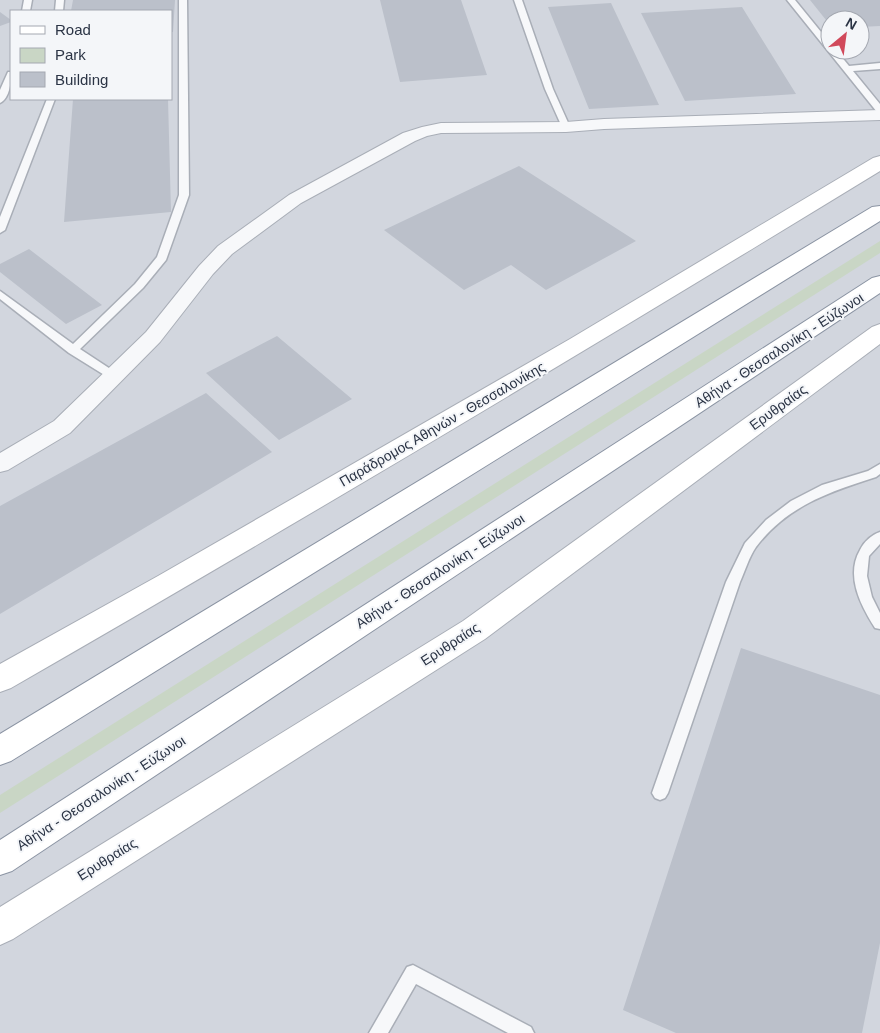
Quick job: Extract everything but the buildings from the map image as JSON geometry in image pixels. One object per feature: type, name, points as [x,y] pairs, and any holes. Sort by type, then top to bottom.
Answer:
[{"type":"main road","name":"Παράδρομος Αθηνών - Θεσσαλονίκης","points":[[0,679],[168,584],[569,350],[880,162]]},
{"type":"main road","points":[[0,751],[880,212]]},
{"type":"main road","name":"Αθήνα - Θεσσαλονίκη - Εύζωνοι","points":[[0,859],[880,284]]},
{"type":"main road","name":"Ερυθραίας","points":[[0,926],[474,630],[880,332]]},
{"type":"street","points":[[0,464],[62,427],[153,337],[206,270],[225,250],[295,199],[375,154],[422,132],[441,128],[566,127],[614,123],[880,115]]},
{"type":"lane","points":[[73,350],[139,286],[162,258],[184,195],[183,0]]},
{"type":"lane","points":[[518,0],[549,89],[566,127]]},
{"type":"lane","points":[[792,0],[820,35]]},
{"type":"lane","points":[[840,60],[880,110]]},
{"type":"lane","points":[[847,69],[880,66]]},
{"type":"lane","points":[[0,100],[10,76]]},
{"type":"lane","points":[[0,230],[50,100]]},
{"type":"lane","points":[[0,294],[73,350],[114,377]]},
{"type":"lane","points":[[660,794],[733,582],[750,546],[770,523],[795,504],[826,488],[872,474],[880,468]]},
{"type":"lane","points":[[880,536],[867,548],[861,566],[862,590],[869,609],[880,624]]},
{"type":"lane","points":[[378,1033],[413,973],[525,1033]]},
{"type":"shaded area","points":[[0,0],[880,0],[880,1033],[0,1033]]},
{"type":"green space","points":[[880,241],[880,253],[0,813],[0,795]]}]
